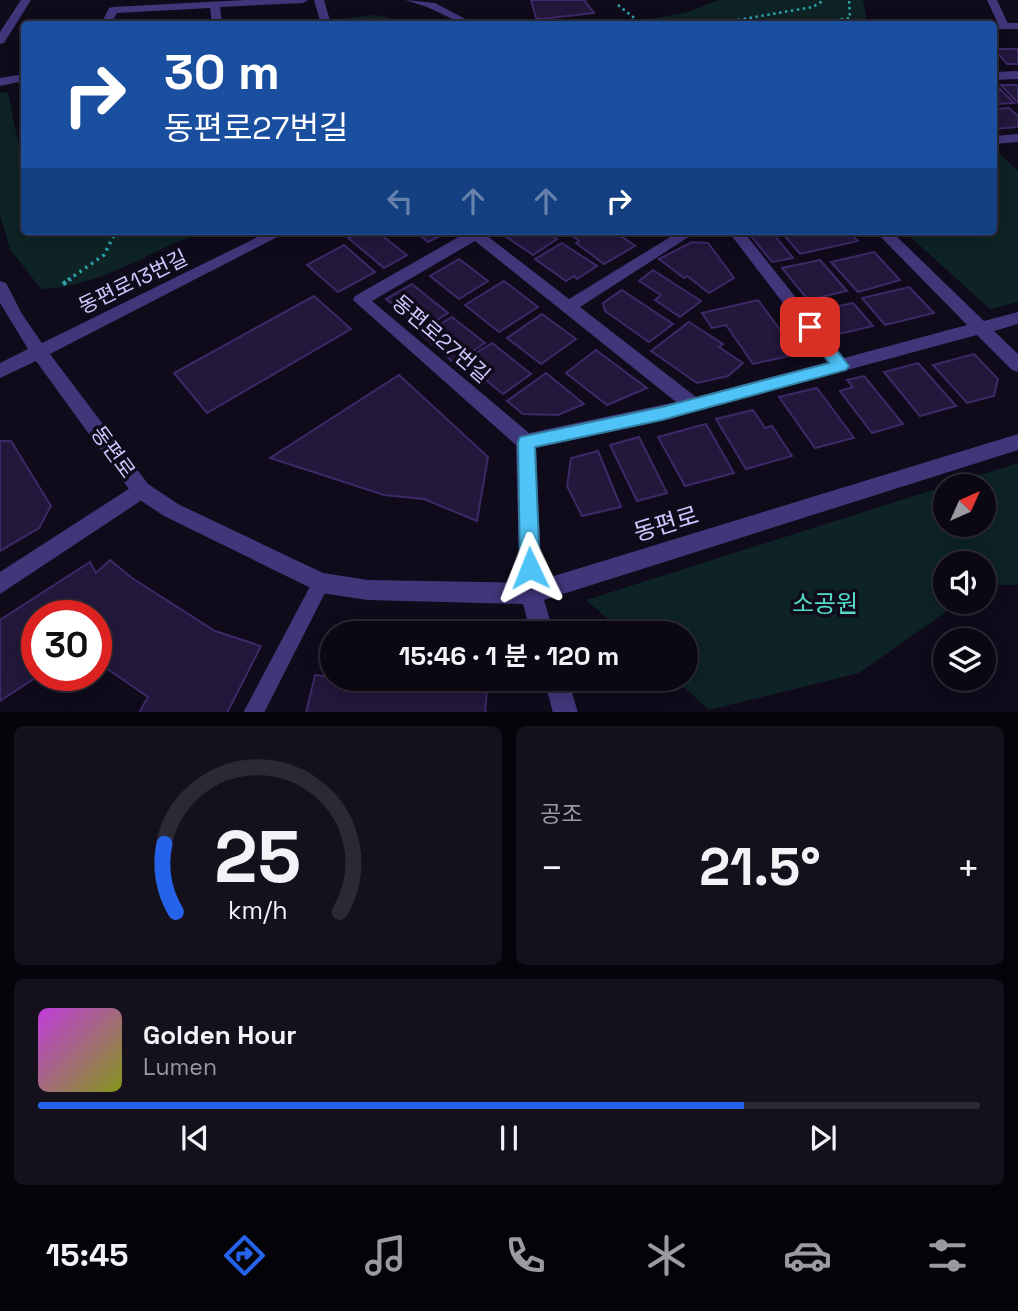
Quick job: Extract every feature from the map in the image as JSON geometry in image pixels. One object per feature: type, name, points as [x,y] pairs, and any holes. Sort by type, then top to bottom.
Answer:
[{"type":"street","points":[[0,41],[26,0]]},
{"type":"street","points":[[108,21],[113,10],[303,0]]},
{"type":"street","points":[[319,0],[325,21]]},
{"type":"street","points":[[410,0],[431,5],[464,21]]},
{"type":"street","points":[[992,0],[999,26],[1018,26]]},
{"type":"street","points":[[215,5],[217,21]]},
{"type":"street","points":[[997,76],[1018,75]]},
{"type":"street","points":[[0,82],[21,78]]},
{"type":"street","points":[[997,140],[1018,138]]},
{"type":"street","name":"동편로13번길","points":[[39,352],[274,235]]},
{"type":"street","name":"동편로27번길","points":[[475,235],[361,300],[526,442]]},
{"type":"street","name":"동편로27번길","points":[[480,235],[693,405]]},
{"type":"street","points":[[568,307],[685,235]]},
{"type":"street","points":[[738,235],[841,366]]},
{"type":"street","points":[[886,235],[1018,365]]},
{"type":"street","name":"동편로","points":[[0,287],[15,317],[39,352],[141,490],[171,510],[321,583],[368,590],[531,594],[1018,442]]},
{"type":"street","points":[[539,621],[531,594],[526,442],[693,405],[1018,318]]},
{"type":"street","points":[[0,371],[39,352]]},
{"type":"street","points":[[0,584],[141,490]]},
{"type":"street","points":[[560,691],[566,712]]},
{"type":"lane","points":[[253,712],[321,583]]},
{"type":"path","points":[[731,21],[813,7],[824,0]]},
{"type":"path","points":[[830,21],[850,18],[849,0]]},
{"type":"path","points":[[618,5],[638,21]]},
{"type":"path","points":[[63,284],[104,255],[114,235]]},
{"type":"green space","points":[[719,0],[863,0],[867,21],[640,21],[688,12]]},
{"type":"green space","points":[[376,15],[402,21],[340,21],[339,19]]},
{"type":"green space","points":[[8,92],[21,157],[21,235],[194,235],[106,275],[41,289],[10,249],[0,216],[0,93]]},
{"type":"green space","points":[[997,152],[1018,171],[1018,302],[990,309],[908,235],[997,235]]},
{"type":"green space","name":"소공원","points":[[1018,463],[1018,585],[996,585],[996,551],[933,551],[933,614],[943,614],[859,673],[709,710],[688,691],[698,691],[698,621],[610,621],[586,600],[933,490],[933,537],[996,537],[996,474],[983,474]]},
{"type":"building","points":[[531,0],[584,0],[594,13],[536,18]]},
{"type":"building","points":[[997,49],[1018,49],[1018,64],[1007,64]]},
{"type":"building","points":[[1001,85],[1018,85],[1018,103]]},
{"type":"building","points":[[997,86],[1014,103],[997,104]]},
{"type":"building","points":[[1009,108],[1018,116],[1018,127],[997,129],[997,109]]},
{"type":"building","points":[[354,235],[381,235],[407,255],[384,268],[348,238]]},
{"type":"building","points":[[420,235],[442,235],[428,242]]},
{"type":"building","points":[[550,235],[557,239],[533,255],[505,236]]},
{"type":"building","points":[[571,235],[620,235],[635,246],[604,264],[576,243],[579,241]]},
{"type":"building","points":[[750,235],[774,235],[793,258],[772,262]]},
{"type":"building","points":[[784,235],[852,235],[858,241],[800,254]]},
{"type":"building","points":[[692,242],[708,243],[734,278],[709,293],[659,259]]},
{"type":"building","points":[[562,243],[597,266],[577,279],[574,276],[566,281],[535,259]]},
{"type":"building","points":[[344,245],[375,272],[338,292],[307,265]]},
{"type":"building","points":[[874,252],[900,280],[858,292],[831,262]]},
{"type":"building","points":[[459,259],[488,281],[459,299],[430,276]]},
{"type":"building","points":[[820,260],[847,291],[808,300],[782,268]]},
{"type":"building","points":[[653,270],[701,301],[680,317],[655,300],[661,295],[639,281]]},
{"type":"building","points":[[504,281],[538,307],[499,332],[465,305]]},
{"type":"building","points":[[412,284],[448,313],[422,330],[386,299]]},
{"type":"building","points":[[909,287],[934,313],[885,325],[862,298]]},
{"type":"building","points":[[622,290],[673,324],[649,342],[605,311],[603,303]]},
{"type":"building","points":[[314,296],[351,329],[207,413],[174,373]]},
{"type":"building","points":[[758,300],[798,354],[753,364],[726,325],[712,328],[702,313]]},
{"type":"building","points":[[853,303],[873,326],[839,334],[820,310]]},
{"type":"building","points":[[542,314],[576,339],[541,364],[507,338]]},
{"type":"building","points":[[452,317],[485,343],[454,363],[422,335]]},
{"type":"building","points":[[689,322],[723,344],[719,347],[743,363],[728,376],[697,383],[651,351]]},
{"type":"building","points":[[492,343],[531,374],[503,394],[463,361]]},
{"type":"building","points":[[596,350],[647,388],[607,405],[566,373]]},
{"type":"building","points":[[974,354],[998,379],[994,396],[967,403],[933,365]]},
{"type":"building","points":[[918,363],[956,406],[920,416],[884,372]]},
{"type":"building","points":[[546,373],[584,404],[558,415],[523,414],[507,401]]},
{"type":"building","points":[[399,375],[488,457],[477,521],[424,499],[384,495],[270,458]]},
{"type":"building","points":[[864,376],[903,424],[872,433],[840,391],[853,387],[847,380]]},
{"type":"building","points":[[817,388],[854,438],[815,448],[779,397]]},
{"type":"building","points":[[753,410],[765,428],[772,426],[792,456],[746,469],[716,419]]},
{"type":"building","points":[[706,424],[734,473],[685,486],[658,437]]},
{"type":"building","points":[[639,437],[667,493],[637,501],[610,445]]},
{"type":"building","points":[[0,441],[11,441],[51,506],[39,528],[0,551]]},
{"type":"building","points":[[598,451],[621,507],[582,516],[567,486],[571,458]]},
{"type":"building","points":[[110,560],[132,578],[215,631],[261,646],[228,712],[140,712],[148,697],[112,672],[112,600],[31,600],[90,562],[96,573]]},
{"type":"building","points":[[21,606],[21,687],[0,701],[0,620]]},
{"type":"building","points":[[315,675],[320,676],[320,691],[487,691],[485,712],[306,712]]},
{"type":"route","points":[[530,568],[526,442],[662,413],[841,366],[810,327]]}]
